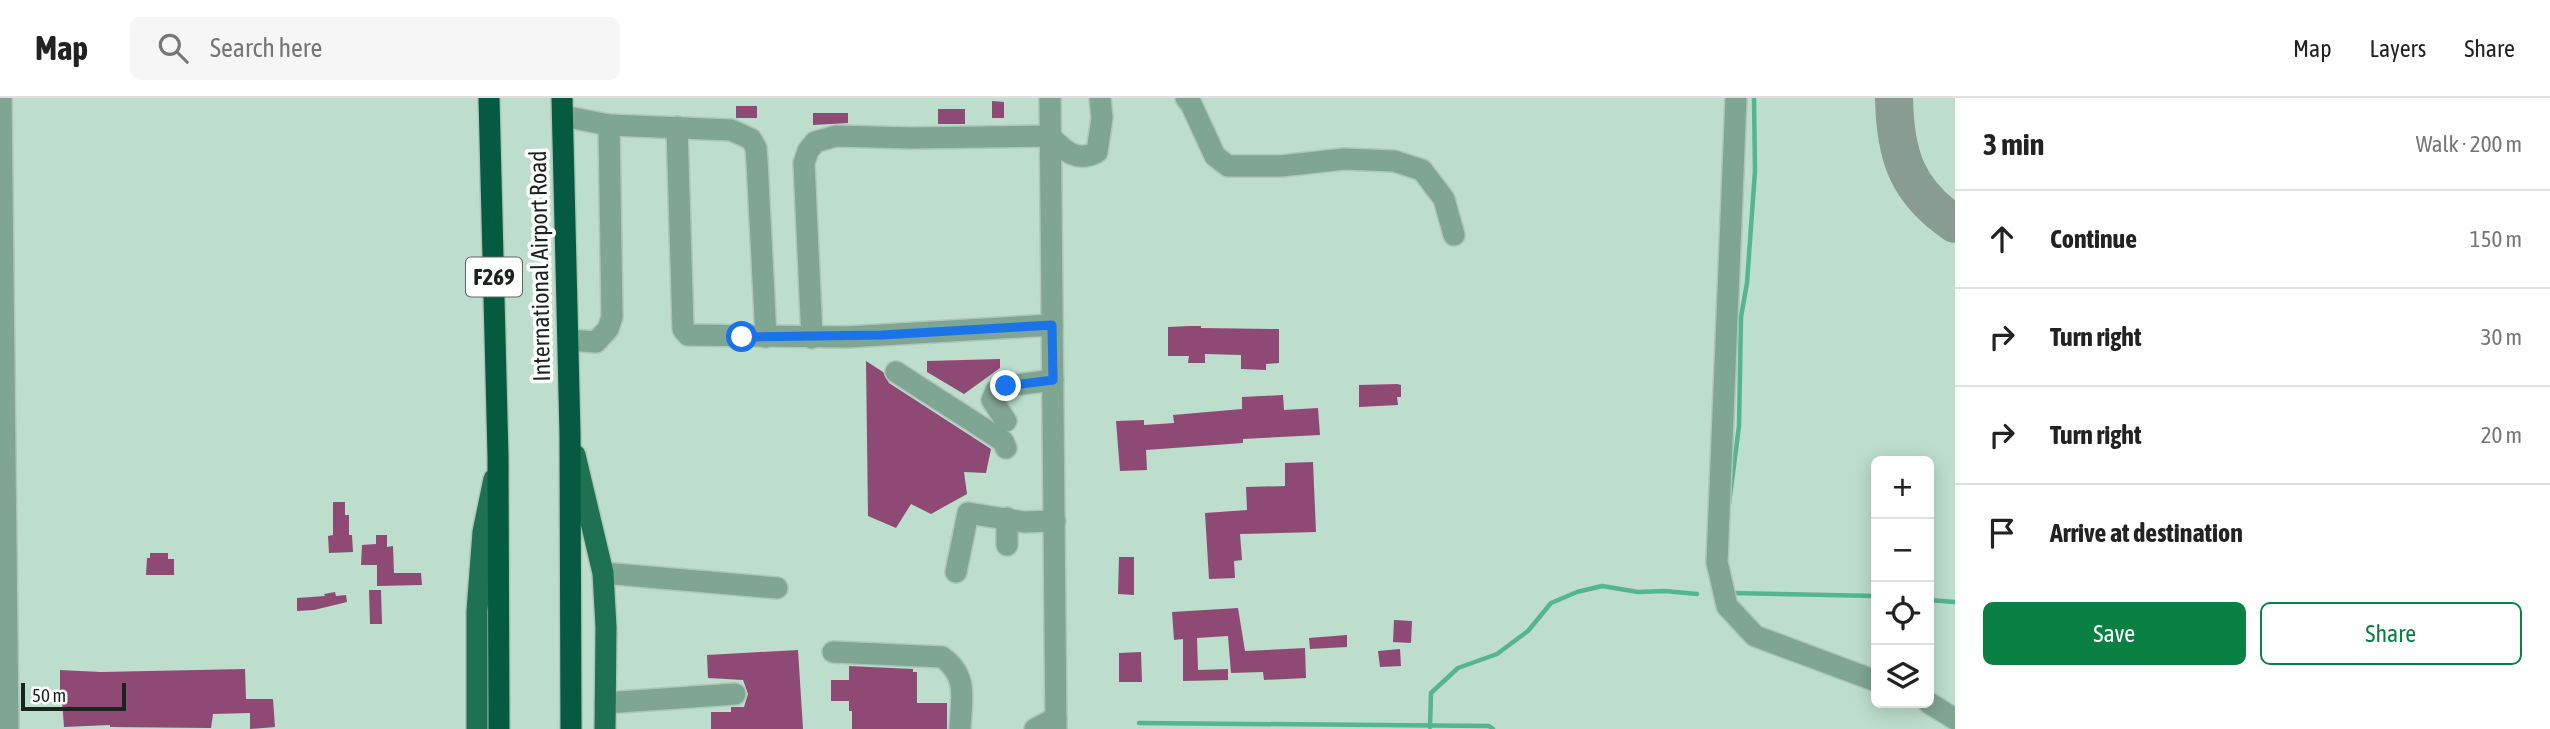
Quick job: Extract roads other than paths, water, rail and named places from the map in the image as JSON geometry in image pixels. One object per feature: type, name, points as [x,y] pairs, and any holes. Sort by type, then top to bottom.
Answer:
[{"type":"highway","name":"International Airport Road","points":[[489,98],[498,456],[499,729]]},
{"type":"highway","name":"International Airport Road","points":[[562,107],[568,340],[571,729]]},
{"type":"main road","name":"International Airport Road","points":[[569,434],[603,573],[606,627],[605,729]]},
{"type":"main road","name":"International Airport Road","points":[[477,729],[477,611],[483,532],[498,456]]},
{"type":"lane","points":[[1,98],[8,729]]},
{"type":"lane","points":[[1035,729],[1056,724],[1050,98]]},
{"type":"lane","points":[[812,338],[804,163],[815,142],[836,135],[912,138],[1050,136],[1063,149],[1077,157],[1087,157],[1097,152],[1102,118],[1100,98]]},
{"type":"lane","points":[[1186,98],[1215,156],[1228,166],[1281,166],[1344,159],[1394,161],[1422,170],[1444,199],[1454,235]]},
{"type":"lane","points":[[1736,98],[1717,562],[1727,606],[1755,636],[1871,679]]},
{"type":"lane","points":[[562,107],[609,125],[731,130],[751,139],[755,148],[766,337]]},
{"type":"lane","points":[[568,340],[596,342],[608,329],[612,317],[609,125]]},
{"type":"lane","points":[[677,127],[683,329],[688,335],[812,338],[1052,325]]},
{"type":"lane","points":[[896,372],[1003,441],[1006,447]]},
{"type":"lane","points":[[1006,421],[992,400],[996,391],[1006,386],[1053,380]]},
{"type":"lane","points":[[956,572],[968,513],[1024,522],[1055,521]]},
{"type":"lane","points":[[1007,518],[1007,545]]},
{"type":"lane","points":[[603,573],[777,587]]},
{"type":"lane","points":[[832,652],[942,657],[953,665],[960,675],[961,729]]},
{"type":"lane","points":[[605,703],[735,694]]},
{"type":"lane","points":[[1934,705],[1955,719]]},
{"type":"waterway","points":[[1729,504],[1739,426],[1741,317],[1747,283],[1755,171],[1754,98]]},
{"type":"waterway","points":[[1430,727],[1431,693],[1458,668],[1497,654],[1528,631],[1551,603],[1577,592],[1602,586],[1638,592],[1697,594]]},
{"type":"waterway","points":[[1730,593],[1871,596]]},
{"type":"waterway","points":[[1934,600],[1955,602]]},
{"type":"waterway","points":[[1139,723],[1489,726],[1493,729]]}]
